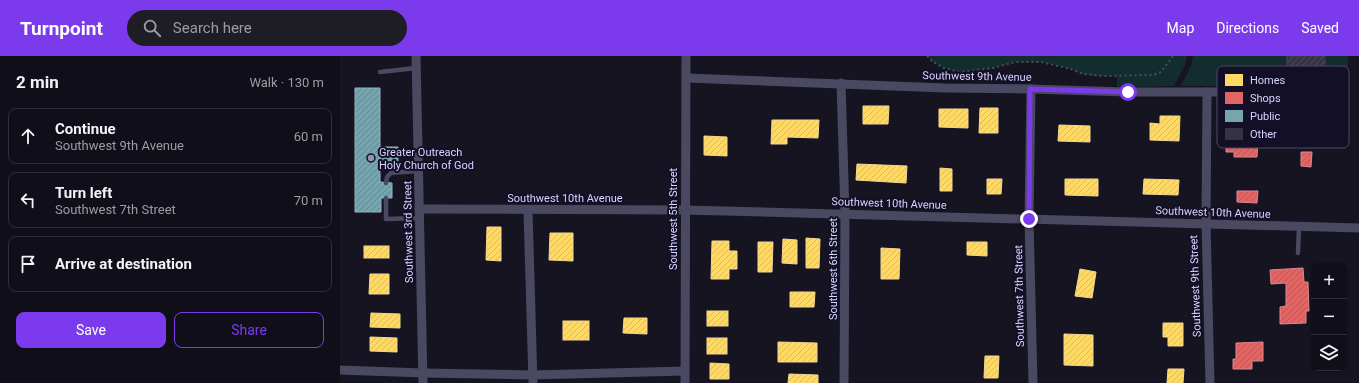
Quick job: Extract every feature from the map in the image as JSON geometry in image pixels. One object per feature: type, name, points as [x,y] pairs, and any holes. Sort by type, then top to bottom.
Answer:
[{"type":"street","name":"Southwest 3rd Street","points":[[416,56],[423,383]]},
{"type":"street","name":"Southwest 5th Street","points":[[685,383],[686,56]]},
{"type":"street","name":"Southwest 9th Avenue","points":[[687,78],[945,88],[1128,92],[1217,92]]},
{"type":"street","name":"Southwest 6th Street","points":[[841,83],[845,214],[844,383]]},
{"type":"street","name":"Southwest 7th Street","points":[[1030,89],[1029,219],[1033,383]]},
{"type":"street","name":"Southwest 9th Street","points":[[1207,92],[1206,224],[1210,383]]},
{"type":"street","name":"Southwest 10th Avenue","points":[[419,214],[528,210],[685,210],[1359,228]]},
{"type":"street","points":[[528,210],[533,379]]},
{"type":"street","points":[[340,370],[533,379],[685,371]]},
{"type":"lane","points":[[380,72],[416,68]]},
{"type":"lane","points":[[386,183],[387,177],[391,173],[418,171]]},
{"type":"lane","points":[[386,198],[386,219],[419,214]]},
{"type":"lane","points":[[1298,253],[1299,226]]},
{"type":"path","points":[[927,56],[944,68],[959,72],[993,68],[1015,62],[1042,62],[1071,69],[1083,74],[1105,76],[1153,75],[1161,72],[1173,56]]},
{"type":"green space","points":[[927,56],[1187,56],[1185,65],[1174,86],[1117,87],[1117,76],[1094,76],[1083,74],[1071,69],[1042,62],[1015,62],[993,68],[959,72],[944,68],[933,62]]},
{"type":"green space","points":[[1193,56],[1348,56],[1348,66],[1217,66],[1217,86],[1181,86],[1191,66]]},
{"type":"building: Homes","points":[[863,106],[889,106],[888,124],[863,124]]},
{"type":"building: Homes","points":[[980,108],[998,108],[998,133],[979,133]]},
{"type":"building: Homes","points":[[939,109],[968,109],[968,128],[939,127]]},
{"type":"building: Homes","points":[[1160,116],[1180,116],[1179,141],[1150,140],[1150,123],[1160,124]]},
{"type":"building: Homes","points":[[772,120],[819,120],[818,138],[787,137],[787,144],[771,144]]},
{"type":"building: Homes","points":[[1059,125],[1090,126],[1090,142],[1058,141]]},
{"type":"building: Homes","points":[[704,136],[727,137],[727,156],[704,155]]},
{"type":"building: Homes","points":[[857,164],[907,166],[906,183],[856,180]]},
{"type":"building: Homes","points":[[940,168],[952,169],[952,191],[940,191]]},
{"type":"building: Homes","points":[[987,179],[1002,179],[1001,194],[987,194]]},
{"type":"building: Homes","points":[[1065,179],[1098,179],[1098,196],[1065,195]]},
{"type":"building: Homes","points":[[1144,179],[1179,180],[1178,195],[1143,194]]},
{"type":"building: Homes","points":[[487,227],[501,227],[501,261],[486,260]]},
{"type":"building: Homes","points":[[550,233],[573,233],[573,261],[549,260]]},
{"type":"building: Homes","points":[[806,238],[820,239],[819,268],[806,268]]},
{"type":"building: Homes","points":[[783,239],[797,240],[797,264],[782,263]]},
{"type":"building: Homes","points":[[712,241],[729,241],[729,251],[737,251],[737,269],[729,269],[729,279],[711,279]]},
{"type":"building: Homes","points":[[758,242],[773,242],[772,272],[758,272]]},
{"type":"building: Homes","points":[[967,242],[987,242],[987,256],[967,255]]},
{"type":"building: Homes","points":[[364,246],[389,246],[389,258],[364,258]]},
{"type":"building: Homes","points":[[881,248],[900,249],[899,279],[881,279]]},
{"type":"building: Homes","points":[[1080,269],[1096,272],[1092,298],[1075,296]]},
{"type":"building: Homes","points":[[370,274],[389,274],[389,294],[369,294]]},
{"type":"building: Homes","points":[[790,292],[815,292],[814,307],[790,307]]},
{"type":"building: Homes","points":[[707,311],[728,311],[728,326],[707,326]]},
{"type":"building: Homes","points":[[371,313],[400,314],[400,328],[370,327]]},
{"type":"building: Homes","points":[[624,318],[647,318],[647,334],[623,333]]},
{"type":"building: Homes","points":[[563,321],[589,321],[589,340],[563,340]]},
{"type":"building: Homes","points":[[1163,323],[1183,323],[1183,346],[1168,346],[1168,337],[1163,337]]},
{"type":"building: Homes","points":[[1064,334],[1093,335],[1093,366],[1064,365]]},
{"type":"building: Homes","points":[[370,337],[397,338],[397,352],[370,351]]},
{"type":"building: Homes","points":[[707,338],[727,338],[727,354],[707,354]]},
{"type":"building: Homes","points":[[778,342],[817,343],[817,362],[778,362]]},
{"type":"building: Homes","points":[[985,356],[999,356],[998,378],[984,378]]},
{"type":"building: Homes","points":[[710,363],[729,364],[729,379],[710,379]]},
{"type":"building: Homes","points":[[1168,369],[1184,369],[1183,383],[1167,383]]},
{"type":"building: Homes","points":[[789,374],[818,375],[818,383],[788,383]]},
{"type":"building: Shops","points":[[1226,148],[1257,148],[1257,157],[1234,157],[1234,152],[1226,152]]},
{"type":"building: Shops","points":[[1301,152],[1312,152],[1311,167],[1301,166]]},
{"type":"building: Shops","points":[[1237,191],[1258,191],[1257,203],[1237,202]]},
{"type":"building: Shops","points":[[1303,268],[1304,282],[1308,282],[1309,311],[1306,311],[1306,323],[1280,324],[1280,307],[1286,306],[1286,283],[1271,284],[1270,270]]},
{"type":"building: Shops","points":[[1263,342],[1263,361],[1252,361],[1252,369],[1233,369],[1233,359],[1236,359],[1236,343]]},
{"type":"building: Public","points":[[355,88],[380,88],[380,147],[398,147],[398,169],[380,169],[380,182],[392,183],[392,198],[381,198],[381,212],[355,212]]},
{"type":"building: Other","points":[[1287,56],[1325,56],[1325,66],[1286,66]]},
{"type":"place","name":"Greater Outreach Holy Church of God","points":[[371,158]]},
{"type":"route","points":[[1029,219],[1030,89],[1128,92]]}]
